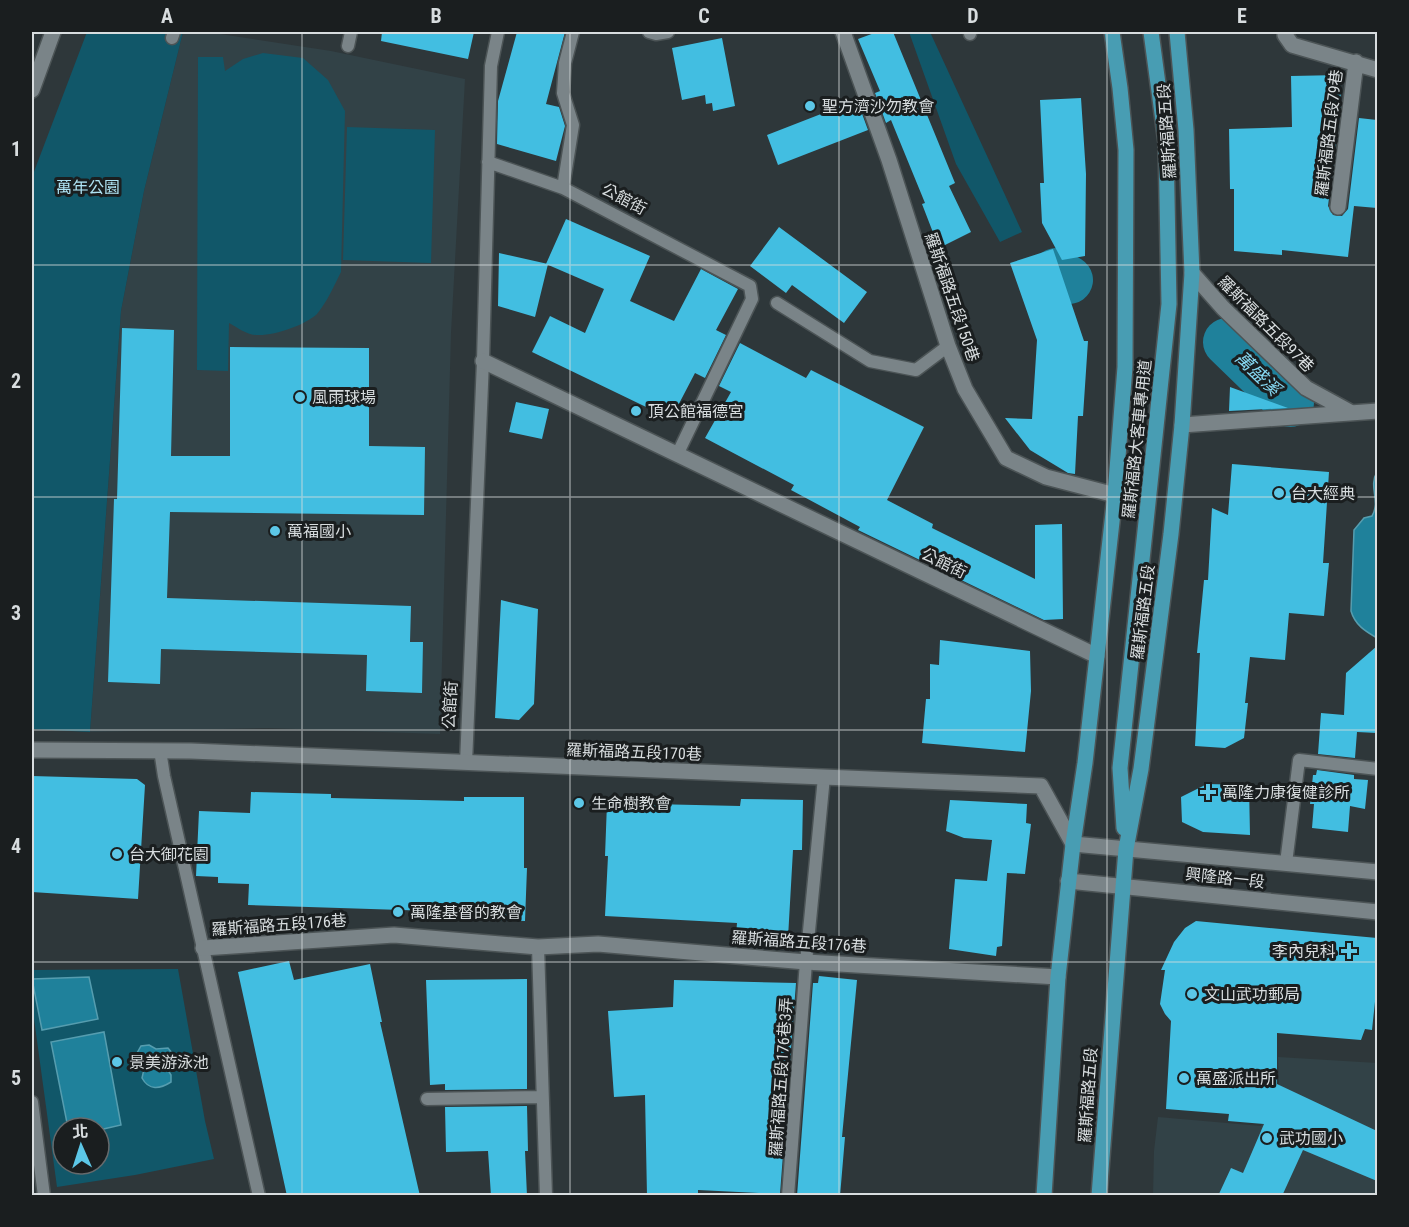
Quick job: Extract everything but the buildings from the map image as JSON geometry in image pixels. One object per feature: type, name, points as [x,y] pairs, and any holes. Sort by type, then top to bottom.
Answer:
[{"type":"main road","points":[[1044,1196],[1058,977],[1115,495],[1125,367],[1126,150],[1112,32]]},
{"type":"main road","name":"羅斯福路大客車專用道","points":[[1126,849],[1120,768],[1169,304],[1166,142],[1151,32]]},
{"type":"main road","name":"羅斯福路五段","points":[[1099,1196],[1126,849],[1141,769],[1171,534],[1182,425],[1192,273],[1186,130],[1177,32]]},
{"type":"street","points":[[32,90],[53,32]]},
{"type":"street","name":"羅斯福路五段150巷","points":[[843,32],[889,160],[948,345],[965,389],[1006,458],[1046,477],[1115,495]]},
{"type":"street","name":"羅斯福路五段79巷","points":[[1286,32],[1285,35],[1292,45],[1377,70]]},
{"type":"street","name":"羅斯福路五段79巷","points":[[1338,207],[1356,62]]},
{"type":"street","name":"羅斯福路五段97巷","points":[[1192,273],[1223,308],[1306,388],[1350,412]]},
{"type":"street","name":"公館街","points":[[483,362],[1097,656]]},
{"type":"street","points":[[1182,425],[1377,411]]},
{"type":"street","name":"羅斯福路五段170巷","points":[[32,750],[160,750],[1041,786],[1072,844]]},
{"type":"street","name":"興隆路一段","points":[[1072,844],[1377,872]]},
{"type":"street","name":"興隆路一段","points":[[1068,881],[1377,912]]},
{"type":"street","name":"羅斯福路五段176巷","points":[[203,948],[394,935],[538,947],[597,944],[806,962],[1058,977]]},
{"type":"lane","points":[[348,46],[351,32]]},
{"type":"lane","points":[[488,162],[491,66],[498,32]]},
{"type":"lane","points":[[563,188],[573,126],[563,93],[565,63],[573,32]]},
{"type":"lane","points":[[649,32],[656,34],[668,32]]},
{"type":"lane","name":"公館街","points":[[466,763],[483,362],[488,162],[563,188],[750,286],[753,299],[677,455]]},
{"type":"lane","points":[[777,303],[870,361],[916,370],[948,345]]},
{"type":"lane","points":[[160,750],[203,948]]},
{"type":"lane","points":[[1286,863],[1299,760],[1377,769]]},
{"type":"lane","name":"羅斯福路五段176巷3弄","points":[[788,1196],[806,962],[824,777]]},
{"type":"lane","points":[[538,947],[546,1196]]},
{"type":"lane","name":"羅斯福路五段176巷","points":[[203,948],[259,1196]]},
{"type":"lane","points":[[427,1099],[542,1097]]},
{"type":"lane","points":[[32,1102],[44,1196]]},
{"type":"shaded area","name":"萬福國小","points":[[183,32],[207,32],[331,51],[465,79],[451,333],[440,734],[267,728],[90,732],[121,311],[144,191]]},
{"type":"shaded area","points":[[1377,472],[1377,638],[1358,624],[1351,611],[1354,530],[1364,518],[1372,516]]},
{"type":"shaded area","points":[[89,977],[98,1019],[42,1030],[32,979]]},
{"type":"shaded area","points":[[104,1032],[121,1125],[111,1127],[111,1116],[66,1116],[51,1042]]},
{"type":"shaded area","points":[[149,1045],[156,1049],[168,1048],[173,1054],[166,1067],[171,1075],[171,1082],[155,1088],[148,1085],[142,1078],[145,1065],[139,1060],[137,1053],[141,1046]]},
{"type":"shaded area","name":"武功國小","points":[[1278,1057],[1377,1063],[1377,1195],[1153,1196],[1154,1151],[1158,1117],[1261,1126],[1279,1085]]},
{"type":"green space","name":"萬年公園","points":[[87,32],[183,32],[144,191],[121,311],[90,732],[32,729],[32,177]]},
{"type":"green space","points":[[909,32],[930,32],[1022,232],[1000,242],[956,164]]},
{"type":"green space","points":[[263,53],[303,58],[328,80],[345,111],[341,272],[324,304],[311,319],[266,335],[250,334],[229,323],[228,371],[197,370],[198,57],[223,57],[225,71],[243,59]]},
{"type":"green space","points":[[347,127],[435,130],[431,263],[343,260]]},
{"type":"green space","name":"景美游泳池","points":[[178,969],[214,1159],[135,1175],[57,1187],[55,1176],[111,1176],[111,1116],[51,1116],[51,1143],[32,1004],[32,970]]},
{"type":"waterway","name":"萬盛溪","points":[[1056,272],[1069,280]]},
{"type":"waterway","name":"萬盛溪","points":[[1227,342],[1290,403]]},
{"type":"place","name":"聖方濟沙勿教會","points":[[810,106]]},
{"type":"place","name":"風雨球場","points":[[300,397]]},
{"type":"place","name":"頂公館福德宮","points":[[636,411]]},
{"type":"place","name":"台大經典","points":[[1279,493]]},
{"type":"place","name":"萬福國小","points":[[275,531]]},
{"type":"place","name":"萬隆力康復健診所","points":[[1208,792]]},
{"type":"place","name":"生命樹教會","points":[[579,803]]},
{"type":"place","name":"台大御花園","points":[[117,854]]},
{"type":"place","name":"萬隆基督的教會","points":[[398,912]]},
{"type":"place","name":"李內兒科","points":[[1349,951]]},
{"type":"place","name":"文山武功郵局","points":[[1192,994]]},
{"type":"place","name":"景美游泳池","points":[[117,1062]]},
{"type":"place","name":"萬盛派出所","points":[[1184,1078]]},
{"type":"place","name":"武功國小","points":[[1267,1138]]}]
